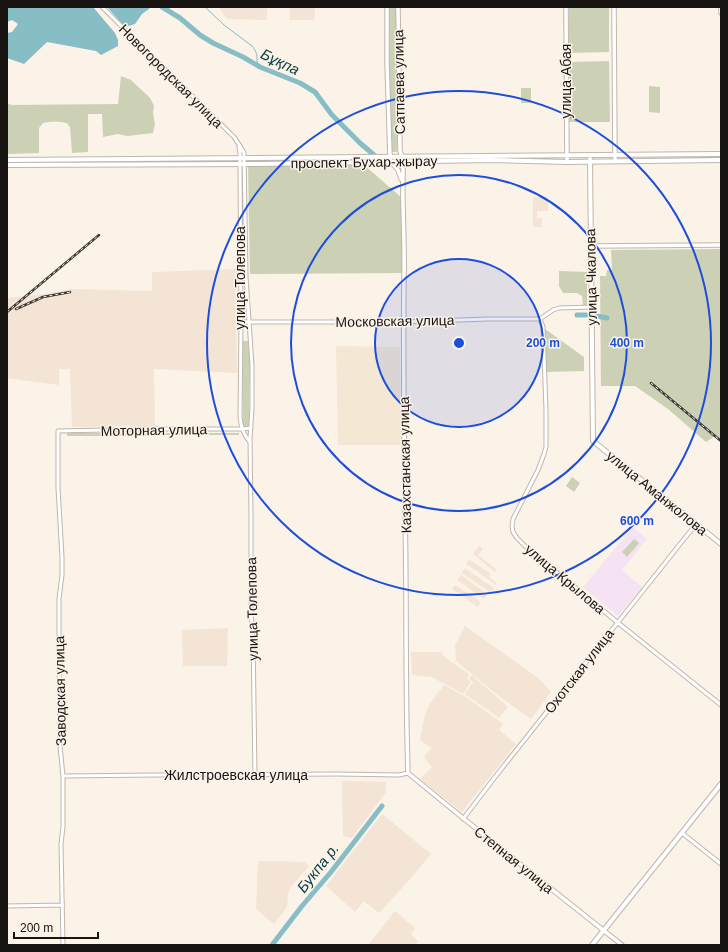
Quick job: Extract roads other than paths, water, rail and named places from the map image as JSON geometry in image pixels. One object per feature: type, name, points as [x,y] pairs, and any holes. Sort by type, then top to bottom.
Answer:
[{"type":"main road","name":"Сатпаева улица","points":[[387,7],[390,157],[391,162],[398,170],[403,184]]},
{"type":"main road","name":"Сатпаева улица","points":[[398,7],[400,150],[402,159]]},
{"type":"main road","name":"улица Абая","points":[[566,7],[567,162]]},
{"type":"main road","points":[[614,7],[615,161]]},
{"type":"main road","points":[[721,7],[721,12]]},
{"type":"main road","name":"проспект Бухар-жырау","points":[[7,160],[242,164],[391,162],[402,159],[567,155],[721,154]]},
{"type":"main road","name":"улица Чкалова","points":[[590,155],[593,441]]},
{"type":"main road","name":"проспект Бухар-жырау","points":[[7,165],[242,158],[390,157],[402,159],[567,162],[721,160]]},
{"type":"main road","name":"Казахстанская улица","points":[[402,159],[408,773]]},
{"type":"main road","points":[[591,246],[721,245]]},
{"type":"main road","name":"улица Аманжолова","points":[[593,441],[721,544]]},
{"type":"main road","name":"Степная улица","points":[[408,773],[463,819],[622,945]]},
{"type":"main road","points":[[592,945],[721,784]]},
{"type":"street","name":"Новогородская улица","points":[[102,7],[234,137],[242,149],[242,158]]},
{"type":"street","name":"улица Толепова","points":[[242,158],[240,417],[245,437],[250,443]]},
{"type":"street","name":"улица Толепова","points":[[242,164],[246,277],[252,365],[252,408],[250,428],[251,612],[253,635],[255,775]]},
{"type":"street","points":[[540,319],[553,310],[559,308],[592,307]]},
{"type":"street","name":"Московская улица","points":[[241,322],[404,322],[540,319]]},
{"type":"street","name":"улица Крылова","points":[[540,319],[542,323],[546,439],[544,454],[536,474],[513,519],[512,530],[525,546],[721,705]]},
{"type":"street","name":"Моторная улица","points":[[58,432],[250,428]]},
{"type":"street","name":"Заводская улица","points":[[58,432],[58,488],[62,563],[62,580],[59,599],[60,740],[63,776],[63,827],[61,844],[63,945]]},
{"type":"street","name":"Охотская улица","points":[[463,819],[617,622],[696,524]]},
{"type":"street","name":"Жилстроевская улица","points":[[63,776],[399,775],[408,773]]},
{"type":"street","points":[[682,833],[721,864]]},
{"type":"street","points":[[7,906],[63,905]]},
{"type":"water","points":[[7,7],[93,7],[115,33],[118,40],[118,46],[101,55],[96,51],[47,42],[24,64],[7,58],[7,33],[12,32],[18,24],[12,20],[7,22]]},
{"type":"water","points":[[107,7],[150,7],[142,14],[135,24],[125,27]]},
{"type":"waterway","name":"Бұқпа","points":[[162,7],[180,18],[200,35],[213,43],[260,67],[300,83],[315,92],[332,115],[374,155]]},
{"type":"waterway","points":[[205,7],[224,25],[252,46],[257,55],[257,65]]},
{"type":"waterway","points":[[577,315],[586,315]]},
{"type":"waterway","points":[[597,316],[607,318]]},
{"type":"waterway","name":"Букпа р.","points":[[272,945],[382,806]]},
{"type":"railway","points":[[7,312],[99,235]]},
{"type":"railway","points":[[16,309],[43,297],[70,292]]},
{"type":"railway","points":[[651,383],[721,441]]}]
